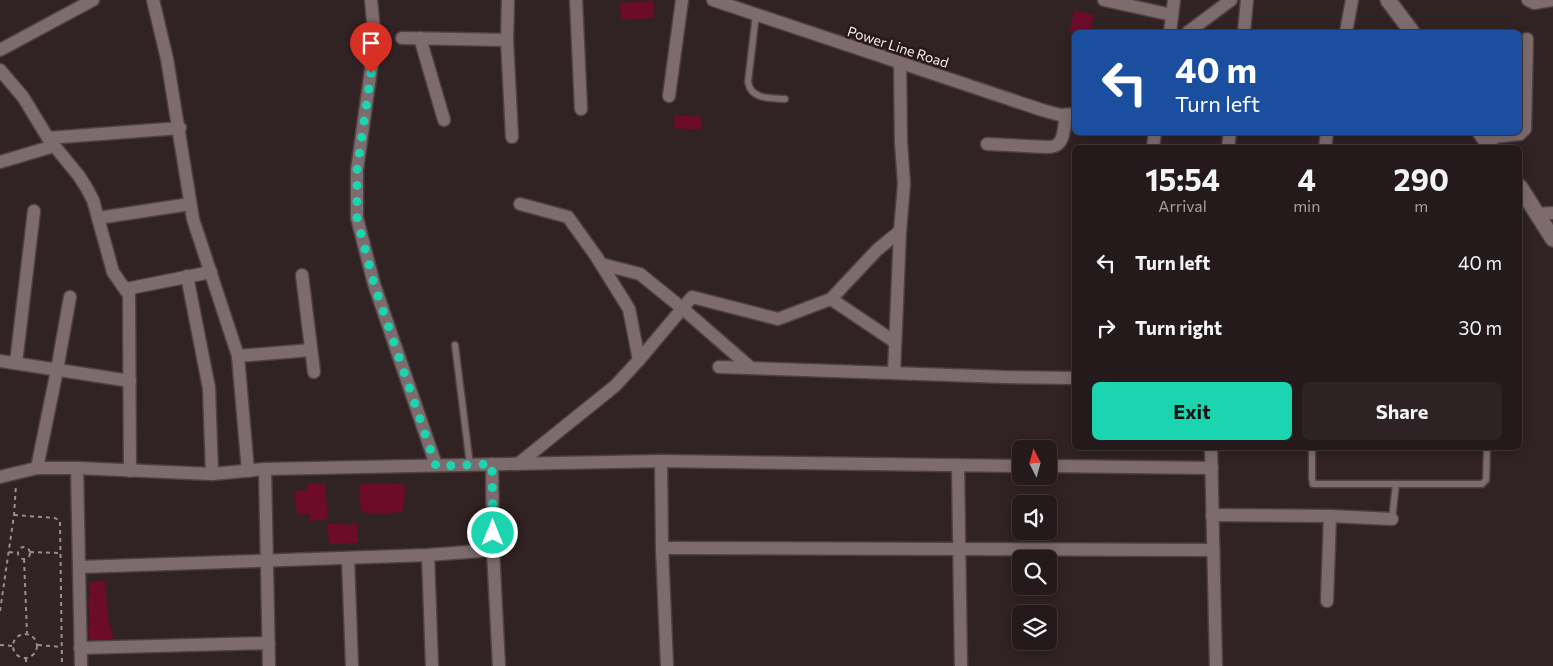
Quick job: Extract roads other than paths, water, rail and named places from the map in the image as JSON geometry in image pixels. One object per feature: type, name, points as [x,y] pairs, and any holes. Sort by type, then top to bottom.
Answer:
[{"type":"street","points":[[0,50],[93,0]]},
{"type":"street","points":[[153,0],[167,59],[180,128],[190,204],[238,356],[248,470]]},
{"type":"street","points":[[371,0],[376,41],[357,170],[357,218],[374,284],[436,466]]},
{"type":"street","points":[[508,0],[507,40],[512,137]]},
{"type":"street","points":[[576,0],[581,109]]},
{"type":"street","points":[[669,96],[682,0]]},
{"type":"street","name":"Power Line Road","points":[[713,0],[1042,110],[1060,115],[1070,114]]},
{"type":"street","points":[[1104,0],[1172,15]]},
{"type":"street","points":[[1170,30],[1174,0]]},
{"type":"street","points":[[1191,30],[1231,0]]},
{"type":"street","points":[[1244,30],[1247,0]]},
{"type":"street","points":[[1346,30],[1352,0]]},
{"type":"street","points":[[1388,0],[1410,30]]},
{"type":"street","points":[[1528,0],[1534,3],[1553,0]]},
{"type":"street","points":[[402,38],[507,40]]},
{"type":"street","points":[[420,38],[444,120]]},
{"type":"street","points":[[1522,132],[1525,128],[1527,38]]},
{"type":"street","points":[[894,373],[900,231],[904,184],[901,142],[900,63]]},
{"type":"street","points":[[0,70],[23,96],[51,142],[86,187],[93,200],[113,272],[126,289],[129,297],[130,470]]},
{"type":"street","points":[[987,144],[1055,146],[1062,137],[1070,114]]},
{"type":"street","points":[[0,162],[51,142],[180,128]]},
{"type":"street","points":[[1485,139],[1513,135]]},
{"type":"street","points":[[1522,189],[1546,214],[1551,232]]},
{"type":"street","points":[[98,218],[190,204]]},
{"type":"street","points":[[520,204],[568,217],[601,264],[629,309],[639,360]]},
{"type":"street","points":[[16,363],[34,212]]},
{"type":"street","points":[[518,464],[615,386],[692,297],[778,319],[831,299],[876,250],[900,231]]},
{"type":"street","points":[[601,264],[640,274],[751,368]]},
{"type":"street","points":[[126,289],[211,272]]},
{"type":"street","points":[[302,275],[314,372]]},
{"type":"street","points":[[187,276],[209,388],[212,474]]},
{"type":"street","points":[[37,468],[70,297]]},
{"type":"street","points":[[831,299],[895,342]]},
{"type":"street","points":[[238,356],[311,350]]},
{"type":"street","points":[[0,361],[130,381]]},
{"type":"street","points":[[719,367],[1072,378]]},
{"type":"street","points":[[1211,450],[1216,666]]},
{"type":"street","points":[[661,461],[662,548],[667,666]]},
{"type":"street","points":[[0,477],[37,468],[212,474],[265,469],[661,461],[1012,466]]},
{"type":"street","points":[[492,464],[493,550],[499,666]]},
{"type":"street","points":[[958,465],[961,666]]},
{"type":"street","points":[[1058,466],[1212,468]]},
{"type":"street","points":[[77,468],[81,666]]},
{"type":"street","points":[[265,469],[269,666]]},
{"type":"street","points":[[1212,515],[1330,516],[1392,519]]},
{"type":"street","points":[[1327,601],[1330,516]]},
{"type":"street","points":[[662,548],[1213,550]]},
{"type":"street","points":[[79,567],[428,556],[493,550]]},
{"type":"street","points":[[428,556],[432,666]]},
{"type":"street","points":[[348,558],[352,666]]},
{"type":"street","points":[[80,648],[269,643]]},
{"type":"lane","points":[[756,14],[748,82],[750,89],[755,95],[785,99]]},
{"type":"lane","points":[[455,344],[470,465]]},
{"type":"lane","points":[[1312,450],[1313,484],[1482,484],[1486,480],[1486,450]]},
{"type":"lane","points":[[1392,519],[1396,484]]}]
